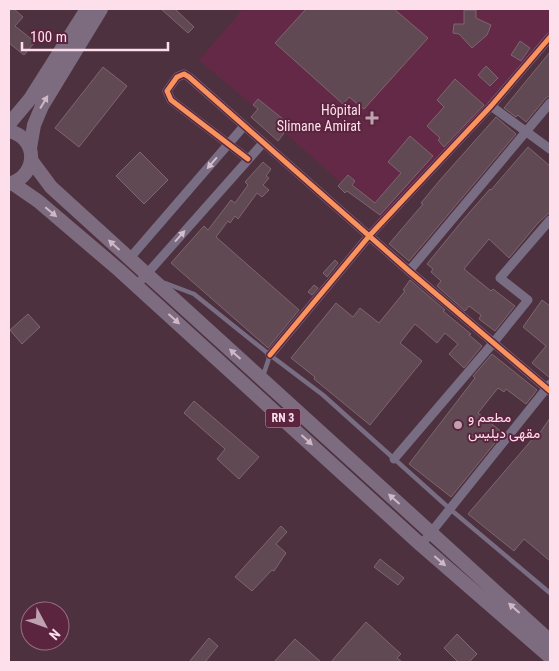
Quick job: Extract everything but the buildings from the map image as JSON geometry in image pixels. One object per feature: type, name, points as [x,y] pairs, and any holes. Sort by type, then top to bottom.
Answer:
[{"type":"highway","points":[[9,124],[30,99],[87,9]]},
{"type":"highway","points":[[10,184],[18,181],[27,172],[34,125],[42,106],[101,9]]},
{"type":"highway","points":[[9,109],[30,99]]},
{"type":"highway","points":[[9,131],[19,134],[26,141],[30,154]]},
{"type":"highway","name":"RN 3","points":[[30,154],[51,187],[550,641]]},
{"type":"highway","name":"RN 3","points":[[10,184],[38,201],[137,285],[421,545],[550,657]]},
{"type":"street","points":[[270,355],[370,235],[491,106],[550,37]]},
{"type":"street","points":[[248,160],[171,100],[167,91],[177,77],[184,74],[189,77],[409,271],[549,388],[421,545]]},
{"type":"street","points":[[409,271],[550,103]]},
{"type":"street","points":[[491,106],[550,150]]},
{"type":"street","points":[[129,258],[244,126]]},
{"type":"street","points":[[137,285],[149,276],[263,143]]},
{"type":"street","points":[[394,459],[528,300],[500,278],[550,220]]},
{"type":"lane","points":[[149,276],[194,294],[270,355],[323,394],[450,509],[550,593]]},
{"type":"lane","points":[[262,379],[270,355]]},
{"type":"shaded area","name":"Hôpital Slimane Amirat","points":[[243,9],[550,9],[550,32],[385,222],[282,130],[199,60]]},
{"type":"cycle path","points":[[270,355],[370,235],[491,106],[550,37]]},
{"type":"cycle path","points":[[248,159],[171,100],[167,91],[177,77],[184,74],[189,77],[409,271],[550,391]]},
{"type":"place","name":"Hôpital Slimane Amirat","points":[[372,118]]},
{"type":"place","name":"مطعم و مقهى ديليس","points":[[458,425]]}]
